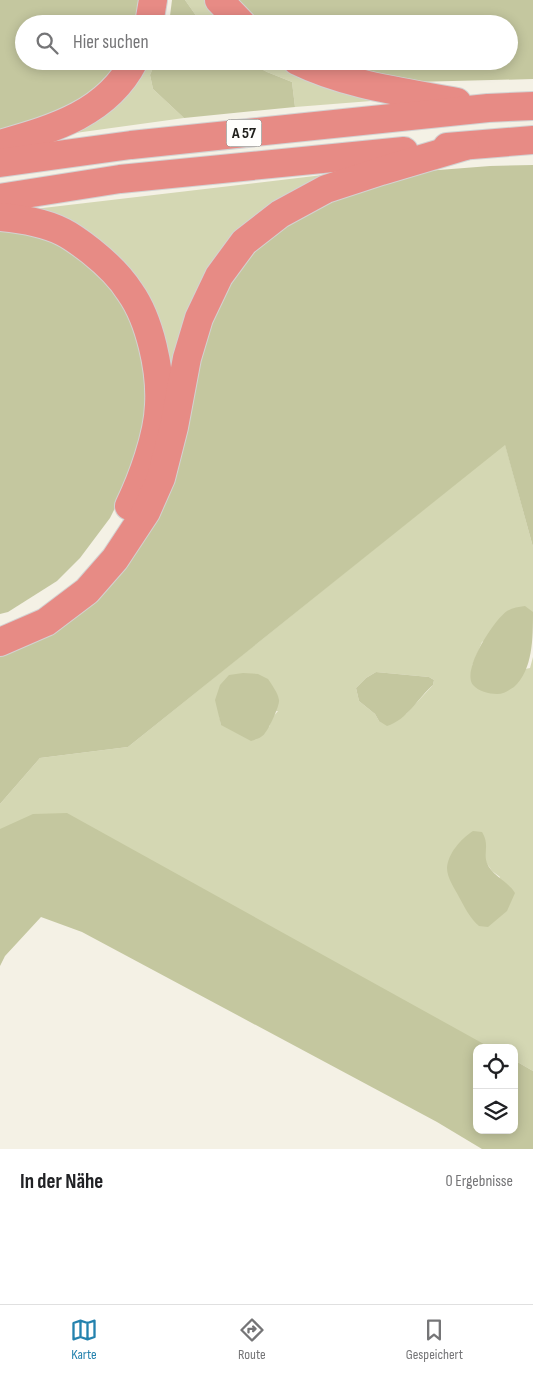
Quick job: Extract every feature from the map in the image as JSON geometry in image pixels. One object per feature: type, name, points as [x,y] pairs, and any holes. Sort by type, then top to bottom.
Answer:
[{"type":"highway","points":[[150,15],[153,0]]},
{"type":"highway","points":[[218,0],[233,15]]},
{"type":"highway","points":[[0,144],[54,128],[74,119],[97,104],[130,70]]},
{"type":"highway","points":[[316,70],[368,86],[488,108]]},
{"type":"highway","name":"A 57","points":[[0,163],[130,145],[488,108],[533,106]]},
{"type":"highway","name":"A 57","points":[[0,198],[120,179],[533,140]]},
{"type":"highway","points":[[0,642],[46,622],[86,591],[115,559],[146,512],[161,478],[174,427],[187,358],[199,318],[219,276],[244,242],[280,214],[326,189],[465,146]]},
{"type":"highway","points":[[0,217],[27,220],[61,231],[76,238],[107,264],[131,293],[145,322],[158,367],[159,406],[155,433],[139,484],[122,520],[104,547],[78,575],[44,604],[0,624]]},
{"type":"green space","points":[[0,0],[140,0],[137,15],[15,15],[15,70],[113,70],[95,90],[70,107],[0,134]]},
{"type":"green space","points":[[172,0],[185,0],[196,15],[170,15]]},
{"type":"green space","points":[[185,0],[207,0],[221,15],[196,15]]},
{"type":"green space","points":[[231,0],[533,0],[533,79],[414,82],[364,70],[518,70],[518,15],[248,15]]},
{"type":"green space","points":[[132,70],[152,70],[150,75],[153,89],[184,118],[68,134]]},
{"type":"green space","points":[[152,70],[263,70],[292,82],[295,107],[184,118],[153,89],[150,75]]},
{"type":"green space","points":[[263,70],[298,70],[310,76],[384,100],[295,107],[292,82]]},
{"type":"green space","points":[[533,165],[533,547],[505,445],[128,747],[40,758],[0,804],[0,654],[105,586],[201,347],[233,277],[264,242],[306,209],[426,171]]},
{"type":"green space","points":[[323,175],[324,177],[283,199],[171,391],[152,322],[26,210]]},
{"type":"green space","points":[[0,229],[53,240],[96,268],[128,313],[137,334],[149,390],[143,432],[133,472],[110,518],[80,558],[57,581],[8,612],[0,614]]},
{"type":"green space","points":[[505,444],[533,547],[533,612],[482,642],[472,666],[471,680],[530,668],[533,657],[533,1071],[518,1062],[518,1044],[482,1044],[0,829],[0,804],[40,758],[128,747]],"holes":[[[376,672],[429,677],[434,680],[433,685],[406,714],[379,721],[375,714],[359,701],[356,688],[366,678]],[[278,711],[272,718],[269,727],[221,725],[219,714]],[[486,862],[492,871],[500,877],[472,919]]]},
{"type":"green space","points":[[525,606],[533,612],[531,653],[525,672],[514,687],[504,693],[484,692],[478,689],[473,685],[470,678],[471,668],[487,634],[507,611]]},
{"type":"green space","points":[[376,672],[429,677],[434,680],[433,685],[401,719],[387,726],[379,721],[375,714],[359,701],[356,688],[366,678]]},
{"type":"green space","points":[[243,673],[258,674],[268,679],[279,700],[276,712],[267,731],[261,737],[251,741],[221,725],[215,700],[220,685],[229,675]]},
{"type":"green space","points":[[67,813],[484,1044],[473,1044],[473,1134],[518,1134],[518,1062],[533,1071],[533,1149],[482,1149],[437,1122],[82,932],[41,917],[5,956],[0,966],[0,829],[33,814]]},
{"type":"green space","points":[[473,831],[482,832],[489,868],[515,893],[507,911],[488,927],[479,926],[470,916],[447,872],[448,862],[453,852],[460,842]]}]
